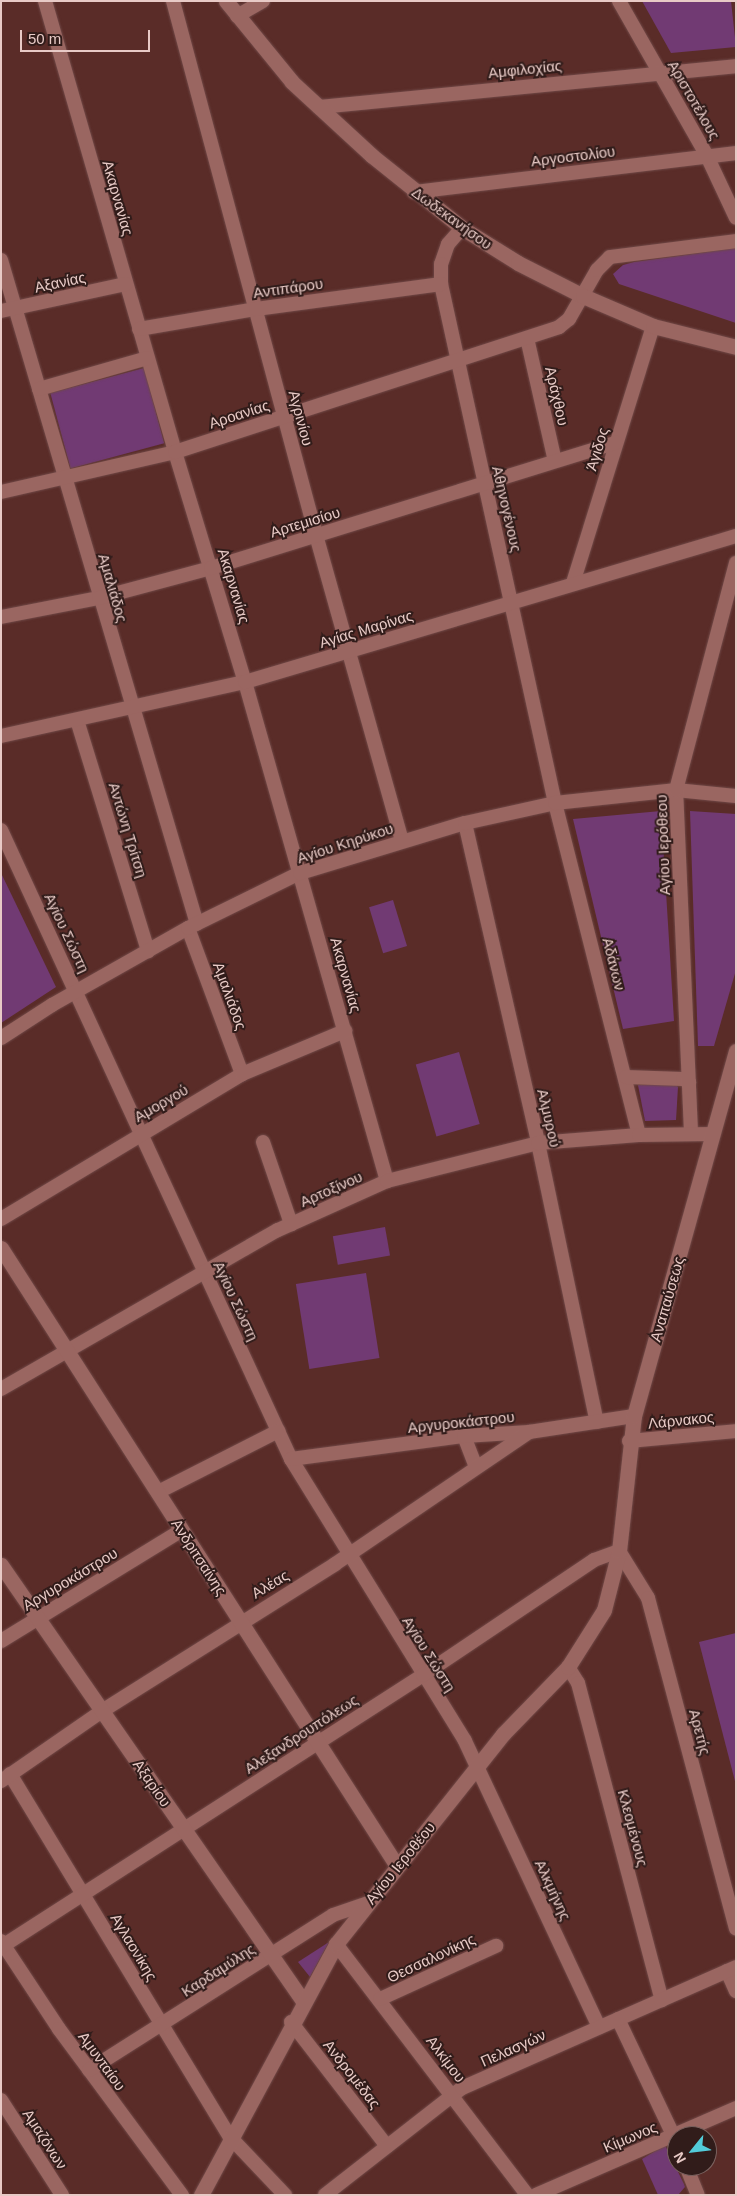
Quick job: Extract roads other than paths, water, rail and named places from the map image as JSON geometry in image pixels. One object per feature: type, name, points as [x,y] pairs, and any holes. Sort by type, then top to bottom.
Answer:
[{"type":"street","name":"Ακαρνανίας","points":[[45,1],[175,452],[246,682],[387,1181]]},
{"type":"street","name":"Αγρινίου","points":[[173,1],[316,536],[402,841]]},
{"type":"street","name":"Δωδεκανήσου","points":[[226,1],[264,51],[319,107],[414,192],[462,228],[518,263],[583,296],[652,326],[736,347]]},
{"type":"street","points":[[237,16],[263,1]]},
{"type":"street","name":"Αριστοτέλους","points":[[619,1],[707,156],[736,218]]},
{"type":"street","name":"Αμφιλοχίας","points":[[319,107],[659,71],[736,66]]},
{"type":"street","name":"Αργοστολίου","points":[[414,192],[736,154]]},
{"type":"street","name":"Αθηνογένους","points":[[462,228],[448,244],[441,264],[441,284],[555,803]]},
{"type":"street","points":[[583,296],[597,270],[610,256],[736,241]]},
{"type":"street","name":"Αμαλιάδος","points":[[1,260],[132,708],[192,926],[242,1074]]},
{"type":"street","name":"Αξανίας","points":[[1,311],[126,284]]},
{"type":"street","name":"Αντιπάρου","points":[[139,330],[256,309],[441,284]]},
{"type":"street","name":"Αροανίας","points":[[1,492],[175,452],[527,338],[569,319],[583,296]]},
{"type":"street","name":"Άγιδος","points":[[573,583],[652,326]]},
{"type":"street","name":"Αράχθου","points":[[527,338],[555,461]]},
{"type":"street","points":[[39,389],[148,358]]},
{"type":"street","name":"Αρτεμισίου","points":[[1,617],[99,598],[212,568],[616,443]]},
{"type":"street","name":"Αγίας Μαρίνας","points":[[1,736],[246,682],[350,652],[511,601],[736,536]]},
{"type":"street","name":"Αγίου Ιερόθεου","points":[[692,1132],[676,790],[736,563]]},
{"type":"street","name":"Αντώνη Τρίτση","points":[[77,720],[148,950]]},
{"type":"street","name":"Αγίου Κηρύκου","points":[[1,1038],[75,991],[148,950],[192,926],[300,873],[465,823],[555,803],[676,790],[736,796]]},
{"type":"street","name":"Αδάνων","points":[[555,803],[626,1077],[639,1135]]},
{"type":"street","name":"Αλμυρού","points":[[465,823],[538,1143],[597,1422]]},
{"type":"street","name":"Αγίου Σώστη","points":[[3,837],[291,1459],[477,1767]]},
{"type":"street","name":"Αμοργού","points":[[1,1218],[242,1074],[345,1031]]},
{"type":"street","name":"Αναπαύσεως","points":[[619,1551],[629,1441],[634,1416],[736,1051]]},
{"type":"street","points":[[626,1077],[683,1079],[689,1082]]},
{"type":"street","name":"Αρτοξίνου","points":[[1,1389],[291,1224],[387,1181],[538,1143],[692,1132],[713,1134]]},
{"type":"street","points":[[263,1142],[291,1224]]},
{"type":"street","name":"Ανδριτσαίνης","points":[[1,1248],[397,1866]]},
{"type":"street","name":"Αργυροκάστρου","points":[[291,1459],[464,1436],[529,1432],[634,1416]]},
{"type":"street","points":[[158,1492],[278,1431]]},
{"type":"street","name":"Λάρνακος","points":[[629,1441],[736,1431]]},
{"type":"street","name":"Αλέας","points":[[6,1778],[102,1711],[240,1621],[348,1554],[529,1432]]},
{"type":"street","points":[[464,1436],[476,1467]]},
{"type":"street","name":"Αργυροκάστρου","points":[[1,1641],[182,1530]]},
{"type":"street","name":"Αγίου Ιεροθέου","points":[[201,2195],[302,2001],[336,1944],[477,1767],[525,1710],[568,1667],[604,1610],[619,1551]]},
{"type":"street","name":"Αλεξανδρουπόλεως","points":[[2,1945],[423,1675],[594,1560],[619,1551]]},
{"type":"street","name":"Αρετής","points":[[619,1551],[648,1598],[736,1929]]},
{"type":"street","name":"Αξαρίου","points":[[1,1565],[302,2001]]},
{"type":"street","name":"Κλεομένους","points":[[568,1667],[578,1682],[662,2000]]},
{"type":"street","name":"Αλκμήνης","points":[[477,1767],[599,2027]]},
{"type":"street","name":"Αγλαονίκης","points":[[6,1778],[83,1894],[230,2137],[285,2195]]},
{"type":"street","name":"Καρδαμύλης","points":[[89,2070],[333,1915],[367,1903]]},
{"type":"street","name":"Αλκίμου","points":[[336,1944],[380,1999],[527,2195]]},
{"type":"street","name":"Αμυνταίου","points":[[2,1945],[89,2070],[182,2195]]},
{"type":"street","name":"Θεσσαλονίκης","points":[[380,1999],[496,1946]]},
{"type":"street","points":[[731,1969],[736,1991]]},
{"type":"street","name":"Πελασγών","points":[[325,2195],[452,2094],[731,1969]]},
{"type":"street","points":[[618,2019],[668,2126]]},
{"type":"street","name":"Ανδρομέδας","points":[[291,2022],[387,2146]]},
{"type":"street","name":"Αμαζόνων","points":[[1,2100],[62,2195]]},
{"type":"street","name":"Κίμωνος","points":[[702,2126],[736,2108]]},
{"type":"street","name":"Κίμωνος","points":[[536,2195],[667,2143]]},
{"type":"street","points":[[690,2176],[696,2194]]}]
